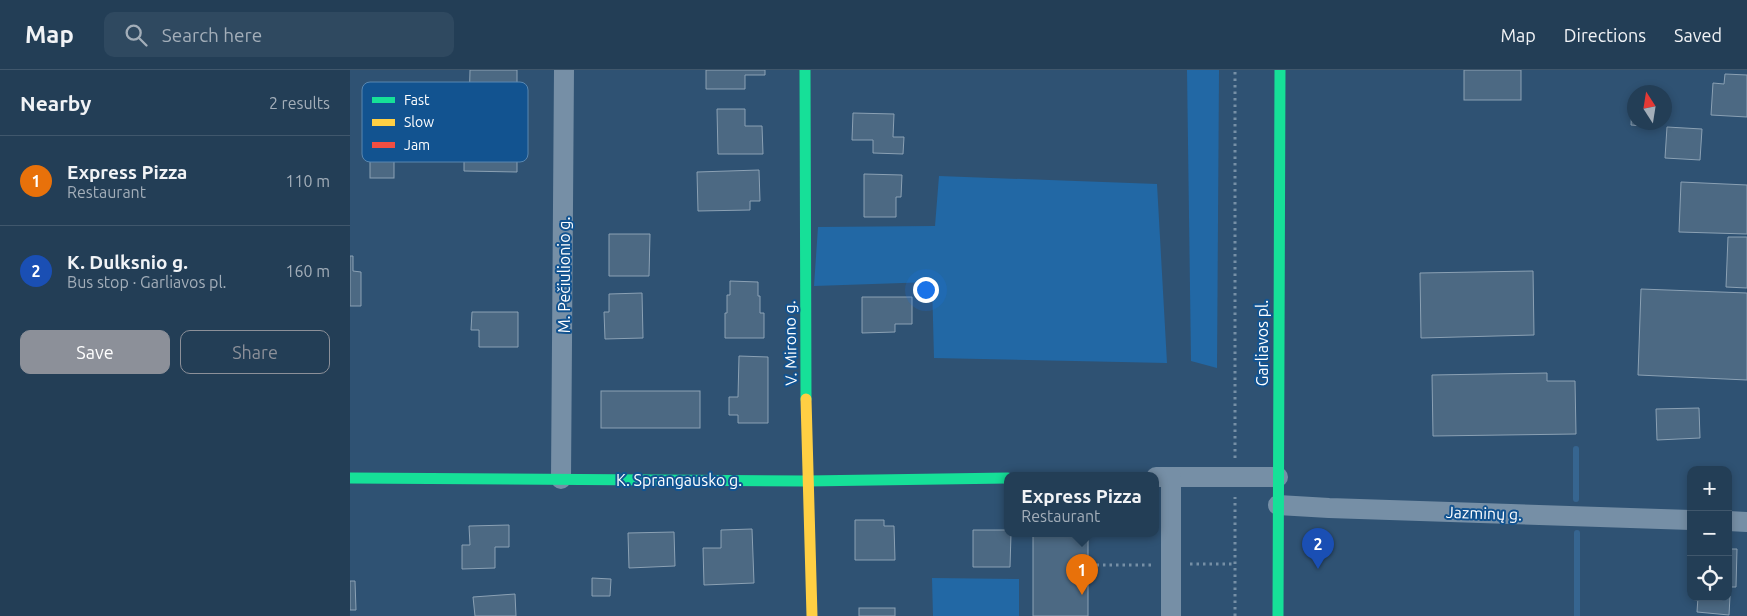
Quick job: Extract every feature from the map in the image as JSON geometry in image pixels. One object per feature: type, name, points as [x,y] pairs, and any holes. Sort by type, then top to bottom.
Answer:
[{"type":"street","name":"M. Pečiulionio g.","points":[[561,479],[564,291],[564,70]]},
{"type":"street","name":"V. Mirono g.","points":[[805,70],[807,480],[812,616]]},
{"type":"street","name":"Garliavos pl.","points":[[1278,616],[1280,70]]},
{"type":"street","points":[[1171,616],[1163,477],[1278,477]]},
{"type":"street","name":"K. Sprangausko g.","points":[[350,478],[807,480],[1004,478]]},
{"type":"street","name":"Jazminų g.","points":[[1278,505],[1687,520]]},
{"type":"street","points":[[1732,521],[1747,522]]},
{"type":"path","points":[[1235,616],[1236,70]]},
{"type":"shaded area","points":[[1187,70],[1219,70],[1217,368],[1191,361]]},
{"type":"shaded area","points":[[939,176],[1157,184],[1167,363],[934,358],[932,282],[814,286],[818,227],[935,226]]},
{"type":"shaded area","points":[[932,578],[1019,579],[1019,616],[933,616]]},
{"type":"building","points":[[470,70],[517,70],[517,82],[470,82]]},
{"type":"building","points":[[706,70],[765,70],[765,75],[745,75],[745,89],[706,89]]},
{"type":"building","points":[[1464,70],[1521,70],[1521,100],[1464,100]]},
{"type":"building","points":[[1725,74],[1747,75],[1747,117],[1711,115],[1713,83],[1724,84]]},
{"type":"building","points":[[717,109],[745,109],[745,126],[762,126],[763,154],[718,154]]},
{"type":"building","points":[[853,113],[894,114],[893,137],[904,137],[903,154],[873,153],[873,140],[852,140]]},
{"type":"building","points":[[1672,127],[1702,129],[1700,160],[1665,158],[1667,130],[1672,130]]},
{"type":"building","points":[[370,162],[394,162],[394,178],[370,178]]},
{"type":"building","points":[[464,162],[517,162],[517,172],[464,171]]},
{"type":"building","points":[[759,170],[760,201],[750,201],[750,210],[698,211],[697,172]]},
{"type":"building","points":[[864,174],[902,175],[901,197],[896,197],[896,217],[864,217]]},
{"type":"building","points":[[1681,182],[1747,185],[1747,234],[1679,232]]},
{"type":"building","points":[[609,234],[650,234],[649,276],[609,276]]},
{"type":"building","points":[[1728,237],[1747,237],[1747,288],[1726,287]]},
{"type":"building","points":[[350,256],[353,256],[353,271],[361,272],[361,306],[350,306]]},
{"type":"building","points":[[1533,271],[1534,335],[1421,338],[1420,273]]},
{"type":"building","points":[[730,281],[758,282],[760,313],[764,313],[764,338],[725,338],[725,313],[727,313],[727,295],[730,295]]},
{"type":"building","points":[[1641,289],[1747,293],[1747,380],[1638,375]]},
{"type":"building","points":[[642,293],[643,338],[605,339],[604,312],[609,312],[609,294]]},
{"type":"building","points":[[862,297],[912,297],[912,324],[895,324],[895,332],[862,333]]},
{"type":"building","points":[[472,312],[518,312],[518,347],[479,347],[479,330],[471,330]]},
{"type":"building","points":[[739,356],[768,357],[768,423],[738,423],[738,415],[729,415],[729,397],[738,397]]},
{"type":"building","points":[[1547,373],[1547,381],[1575,381],[1576,434],[1433,436],[1432,375]]},
{"type":"building","points":[[601,391],[700,391],[700,428],[601,428]]},
{"type":"building","points":[[1699,408],[1700,438],[1657,440],[1656,409]]},
{"type":"building","points":[[855,520],[884,520],[884,526],[894,526],[895,560],[855,560]]},
{"type":"building","points":[[509,525],[509,547],[495,547],[495,568],[462,569],[462,545],[470,545],[469,526]]},
{"type":"building","points":[[752,529],[754,583],[704,585],[703,548],[721,548],[721,530]]},
{"type":"building","points":[[973,530],[1004,530],[1004,537],[1011,537],[1010,567],[973,567]]},
{"type":"building","points":[[674,532],[675,566],[629,568],[628,533]]},
{"type":"building","points":[[1033,537],[1088,537],[1088,616],[1033,616]]},
{"type":"building","points":[[1732,549],[1737,549],[1736,587],[1732,587]]},
{"type":"building","points":[[592,578],[611,579],[610,596],[592,596]]},
{"type":"building","points":[[350,581],[355,581],[356,610],[350,610]]},
{"type":"building","points":[[515,594],[516,616],[475,616],[473,597]]},
{"type":"building","points":[[1698,601],[1730,601],[1729,615],[1697,612]]},
{"type":"building","points":[[859,608],[895,608],[895,616],[859,616]]},
{"type":"waterway","points":[[1576,449],[1576,499]]},
{"type":"waterway","points":[[1577,533],[1577,616]]},
{"type":"traffic: fast","points":[[805,70],[806,399]]},
{"type":"traffic: fast","points":[[1278,616],[1280,70]]},
{"type":"traffic: fast","points":[[350,478],[807,481],[1004,478]]},
{"type":"traffic: slow","points":[[806,399],[812,616]]},
{"type":"place","name":"K. Dulksnio g.","points":[[1318,569]]},
{"type":"place","name":"Express Pizza","points":[[1082,595]]}]
